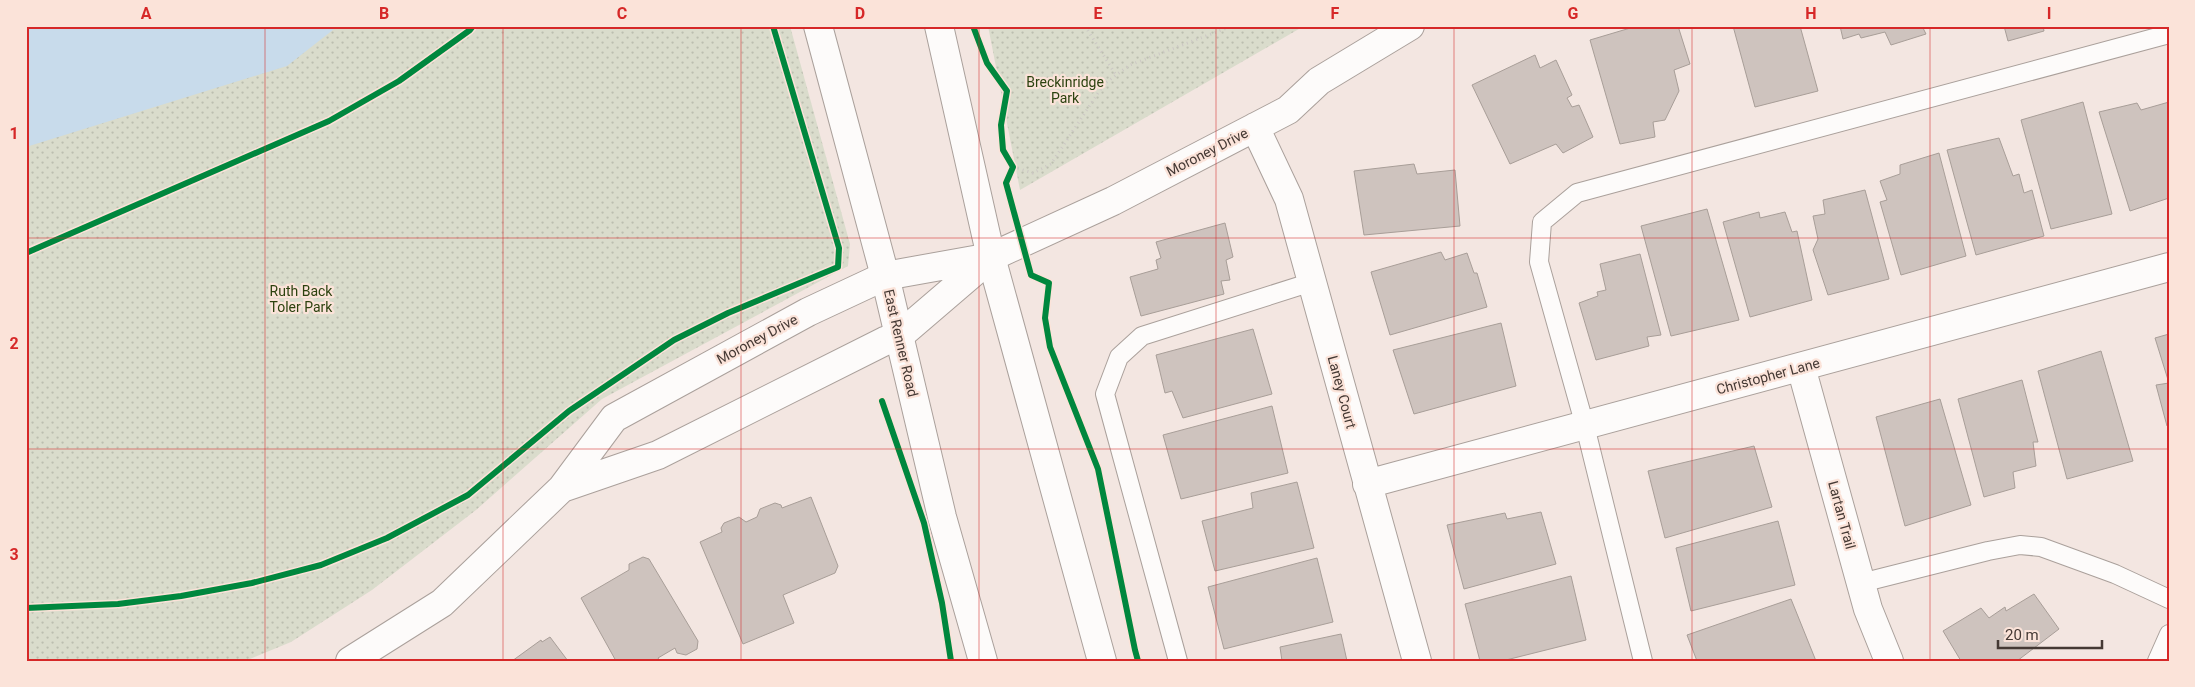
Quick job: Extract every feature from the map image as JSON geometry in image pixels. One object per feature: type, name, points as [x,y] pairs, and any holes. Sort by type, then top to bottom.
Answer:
[{"type":"street","name":"East Renner Road","points":[[818,26],[885,276],[942,516],[983,661]]},
{"type":"street","points":[[939,26],[991,256],[1102,661]]},
{"type":"street","name":"Moroney Drive","points":[[350,661],[442,603],[562,488],[614,418],[808,312],[885,276],[991,256],[1113,201],[1288,110],[1319,81],[1410,26]]},
{"type":"street","name":"Laney Court","points":[[1255,127],[1289,199],[1417,661]]},
{"type":"street","name":"Moroney Drive","points":[[562,488],[658,456],[885,341],[899,336],[991,256]]},
{"type":"street","name":"Christopher Lane","points":[[1368,484],[2169,267]]},
{"type":"street","name":"Lartan Trail","points":[[1801,367],[1868,609],[1889,661]]},
{"type":"lane","points":[[1643,661],[1584,426],[1539,262],[1542,222],[1577,193],[2169,34]]},
{"type":"lane","points":[[1178,661],[1105,394],[1119,356],[1142,336],[1312,282]]},
{"type":"lane","points":[[1861,584],[1988,551],[2020,545],[2041,547],[2115,574],[2169,599]]},
{"type":"lane","points":[[2157,661],[2169,634]]},
{"type":"path","points":[[1085,26],[1116,75]]},
{"type":"path","points":[[1008,159],[1013,167],[1034,173],[1051,164],[1104,84],[1130,65],[1232,26]]},
{"type":"green space","name":"Ruth Back Toler Park","points":[[26,26],[790,26],[850,244],[848,266],[602,399],[476,510],[372,590],[291,642],[245,661],[26,661]]},
{"type":"green space","name":"Breckinridge Park","points":[[988,26],[1304,26],[1020,190]]},
{"type":"water","points":[[26,26],[338,26],[287,66],[26,147]]},
{"type":"building","points":[[1637,26],[1678,26],[1690,64],[1674,70],[1679,91],[1665,120],[1653,122],[1655,137],[1620,144],[1590,40]]},
{"type":"building","points":[[1733,26],[1800,26],[1818,91],[1755,107]]},
{"type":"building","points":[[1840,26],[1922,26],[1926,34],[1891,45],[1885,32],[1861,38],[1859,34],[1843,39]]},
{"type":"building","points":[[2004,26],[2043,26],[2044,31],[2008,41]]},
{"type":"building","points":[[1535,55],[1540,68],[1556,60],[1572,95],[1567,98],[1572,107],[1579,105],[1593,137],[1563,153],[1556,144],[1510,164],[1472,85]]},
{"type":"building","points":[[2083,102],[2112,214],[2051,229],[2021,120]]},
{"type":"building","points":[[2169,102],[2169,198],[2130,211],[2099,112],[2137,103],[2141,110]]},
{"type":"building","points":[[1999,138],[2013,176],[2019,174],[2024,193],[2032,190],[2044,236],[1976,255],[1947,150]]},
{"type":"building","points":[[1939,153],[1966,256],[1901,275],[1880,202],[1887,200],[1880,181],[1900,174],[1900,165]]},
{"type":"building","points":[[1414,164],[1417,174],[1455,170],[1460,226],[1364,235],[1354,171]]},
{"type":"building","points":[[1865,190],[1889,279],[1828,295],[1813,250],[1818,239],[1813,216],[1825,214],[1823,200]]},
{"type":"building","points":[[1707,209],[1739,320],[1671,336],[1641,226]]},
{"type":"building","points":[[1759,212],[1760,218],[1785,212],[1792,232],[1797,231],[1812,300],[1750,317],[1723,222]]},
{"type":"building","points":[[1225,223],[1233,257],[1226,260],[1230,280],[1221,281],[1224,294],[1141,316],[1130,277],[1158,269],[1156,260],[1161,258],[1156,242]]},
{"type":"building","points":[[1441,252],[1445,260],[1467,253],[1474,273],[1477,273],[1487,307],[1390,335],[1371,272]]},
{"type":"building","points":[[1640,254],[1661,335],[1647,337],[1649,346],[1596,360],[1579,303],[1598,296],[1597,292],[1606,290],[1600,264]]},
{"type":"building","points":[[1501,323],[1516,386],[1414,414],[1393,350]]},
{"type":"building","points":[[1253,329],[1272,394],[1183,418],[1172,391],[1165,393],[1156,355]]},
{"type":"building","points":[[2169,334],[2169,383],[2155,338]]},
{"type":"building","points":[[2101,351],[2133,461],[2067,479],[2038,371]]},
{"type":"building","points":[[2022,380],[2038,442],[2033,442],[2036,466],[2013,472],[2015,488],[1984,497],[1958,399]]},
{"type":"building","points":[[2169,383],[2169,425],[2167,426],[2156,385]]},
{"type":"building","points":[[1940,399],[1971,505],[1905,526],[1876,417]]},
{"type":"building","points":[[1272,406],[1288,473],[1181,499],[1163,435]]},
{"type":"building","points":[[1754,446],[1772,507],[1665,538],[1648,471]]},
{"type":"building","points":[[1297,482],[1314,548],[1215,571],[1202,521],[1253,508],[1251,493]]},
{"type":"building","points":[[811,497],[838,566],[835,573],[783,595],[794,623],[743,644],[700,542],[722,532],[721,528],[724,523],[739,517],[746,522],[757,517],[760,509],[775,503],[781,505],[782,508]]},
{"type":"building","points":[[1541,512],[1556,564],[1464,589],[1447,525],[1505,513],[1507,519]]},
{"type":"building","points":[[1778,521],[1795,585],[1691,611],[1676,548]]},
{"type":"building","points":[[643,557],[649,559],[698,641],[697,649],[686,655],[677,653],[675,648],[658,658],[660,661],[616,661],[581,598],[629,570],[629,564]]},
{"type":"building","points":[[1317,558],[1333,622],[1224,649],[1208,587]]},
{"type":"building","points":[[1571,576],[1586,640],[1502,661],[1480,661],[1465,604]]},
{"type":"building","points":[[2034,594],[2059,629],[2017,661],[1961,661],[1943,631],[1981,608],[1989,618],[2005,607],[2006,611]]},
{"type":"building","points":[[1791,599],[1816,661],[1697,661],[1687,635]]},
{"type":"building","points":[[1341,634],[1347,661],[1282,661],[1280,647]]},
{"type":"building","points":[[550,637],[568,661],[512,661],[541,640],[542,642]]},
{"type":"cycle path","points":[[26,253],[329,121],[399,81],[473,26]]},
{"type":"cycle path","points":[[26,608],[118,604],[181,596],[252,583],[321,565],[387,538],[468,495],[569,411],[674,340],[728,313],[838,267],[839,248],[773,26]]},
{"type":"cycle path","points":[[973,26],[987,63],[1007,91],[1001,125],[1003,150],[1013,167],[1006,183],[1031,275],[1049,283],[1045,318],[1050,347],[1098,469],[1138,661]]},
{"type":"cycle path","points":[[882,401],[924,523],[942,603],[951,661]]}]
